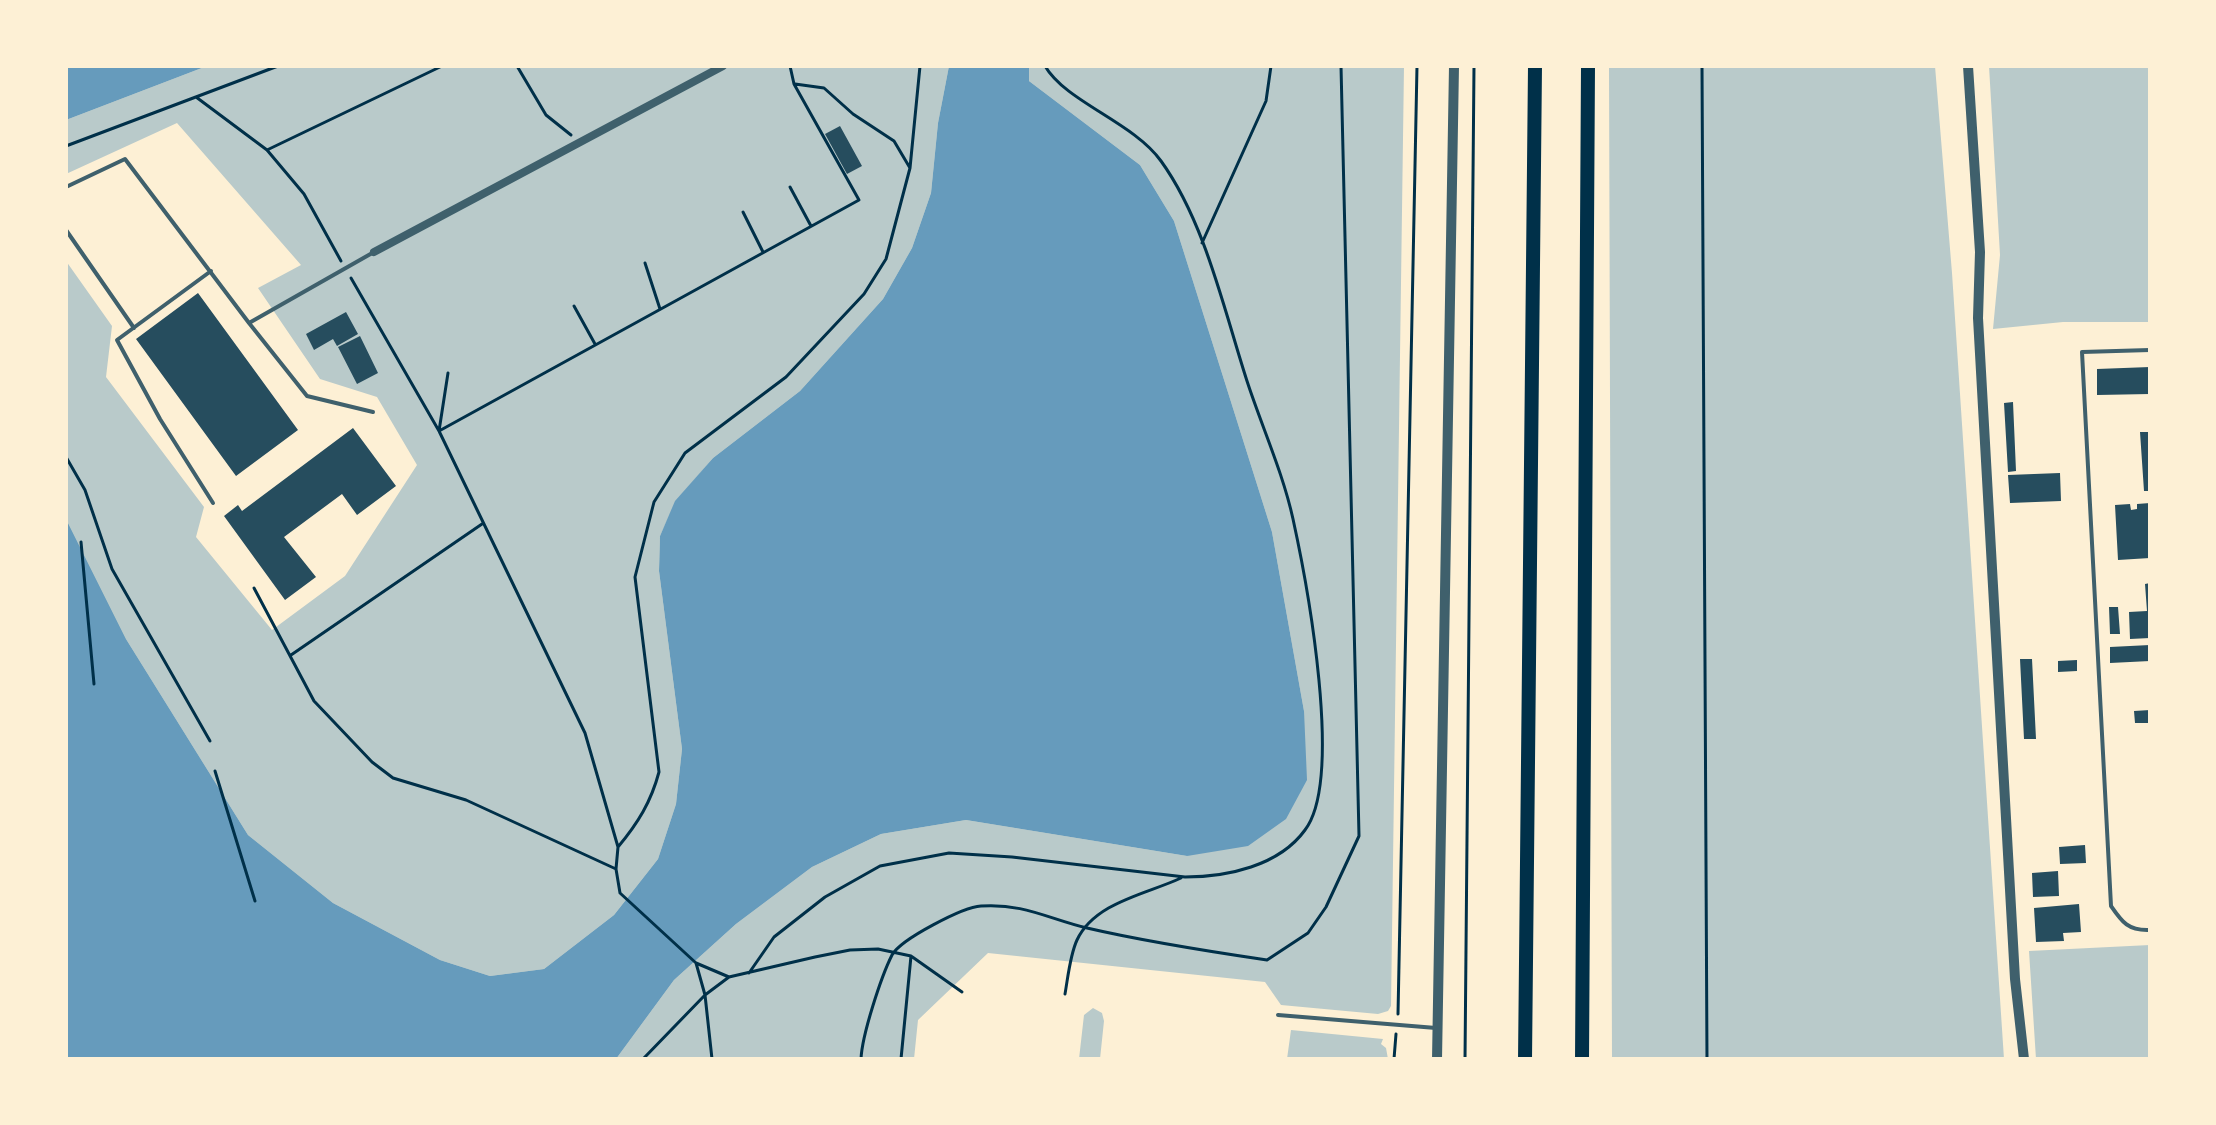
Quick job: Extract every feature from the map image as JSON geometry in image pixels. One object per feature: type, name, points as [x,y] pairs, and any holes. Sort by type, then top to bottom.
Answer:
[{"type":"highway","points":[[1525,1059],[1535,66]]},
{"type":"highway","points":[[1582,1059],[1580,961],[1588,66]]},
{"type":"street","points":[[374,252],[723,66]]},
{"type":"street","points":[[1437,1059],[1454,66]]},
{"type":"street","points":[[1968,66],[1980,252],[1980,349],[2014,963],[2024,1059]]},
{"type":"lane","points":[[66,187],[125,159],[307,396],[373,412]]},
{"type":"lane","points":[[66,230],[134,328]]},
{"type":"lane","points":[[249,323],[374,252]]},
{"type":"lane","points":[[211,271],[117,340],[160,419],[213,503]]},
{"type":"lane","points":[[2150,350],[2082,352],[2111,906],[2123,924],[2142,931],[2150,930]]},
{"type":"lane","points":[[1278,1015],[1439,1028]]},
{"type":"path","points":[[66,146],[278,66]]},
{"type":"path","points":[[267,150],[442,66]]},
{"type":"path","points":[[517,66],[546,115],[580,142]]},
{"type":"path","points":[[439,431],[859,200],[794,84],[790,66]]},
{"type":"path","points":[[618,847],[640,821],[652,797],[659,772],[635,577],[654,502],[685,453],[786,377],[864,294],[886,259],[910,168],[920,66]]},
{"type":"path","points":[[749,973],[774,937],[825,897],[880,866],[949,853],[1209,877],[1244,869],[1291,845],[1307,829],[1316,807],[1322,759],[1319,688],[1307,588],[1292,515],[1202,243],[1161,161],[1125,127],[1052,79],[1045,66]]},
{"type":"path","points":[[1202,243],[1266,101],[1271,66]]},
{"type":"path","points":[[861,1059],[862,1041],[894,952],[928,927],[978,906],[1030,909],[1084,927],[1184,948],[1267,960],[1308,933],[1326,907],[1359,836],[1341,66]]},
{"type":"path","points":[[1394,1059],[1417,66]]},
{"type":"path","points":[[1465,1059],[1474,66]]},
{"type":"path","points":[[1702,66],[1707,1059]]},
{"type":"path","points":[[794,84],[824,88],[853,114],[894,141],[910,168]]},
{"type":"path","points":[[196,97],[267,150],[304,194],[439,431],[585,733],[618,847],[616,869],[620,893],[696,963],[729,977]]},
{"type":"path","points":[[790,187],[812,226]]},
{"type":"path","points":[[743,212],[763,252]]},
{"type":"path","points":[[645,263],[660,309]]},
{"type":"path","points":[[574,306],[595,344]]},
{"type":"path","points":[[439,431],[448,373]]},
{"type":"path","points":[[66,457],[85,490],[112,569],[210,741]]},
{"type":"path","points":[[290,655],[482,524]]},
{"type":"path","points":[[81,542],[94,684]]},
{"type":"path","points":[[254,588],[314,701],[372,762],[393,778],[466,800],[616,869]]},
{"type":"path","points":[[215,771],[255,901]]},
{"type":"path","points":[[1065,994],[1075,943],[1084,927],[1100,913],[1185,877]]},
{"type":"path","points":[[643,1059],[705,995],[729,977],[850,950],[878,949],[911,956],[962,992]]},
{"type":"path","points":[[901,1059],[911,956]]},
{"type":"path","points":[[696,963],[705,995],[712,1059]]},
{"type":"shaded area","points":[[207,66],[949,66],[938,123],[931,193],[912,248],[883,299],[800,391],[713,458],[676,501],[660,536],[659,571],[682,749],[676,804],[658,859],[614,915],[544,969],[490,976],[440,960],[333,903],[248,835],[126,639],[66,519],[66,261],[112,326],[106,377],[204,507],[196,537],[272,630],[345,576],[417,465],[377,397],[320,379],[258,288],[301,265],[177,123],[66,174],[66,120]]},
{"type":"shaded area","points":[[1029,66],[1404,66],[1391,1006],[1388,1011],[1378,1014],[1281,1005],[1265,982],[988,953],[918,1020],[914,1059],[616,1059],[674,980],[736,924],[812,867],[881,834],[966,820],[1187,856],[1304,711],[1272,532],[1174,221],[1140,165],[1029,81]]},
{"type":"shaded area","points":[[1609,66],[1935,66],[1952,273],[2004,1059],[1612,1059]]},
{"type":"shaded area","points":[[1989,66],[2150,66],[2150,322],[2063,322],[1993,329],[2000,255]]},
{"type":"shaded area","points":[[2150,945],[2150,1059],[2036,1059],[2029,951]]},
{"type":"shaded area","points":[[1093,1008],[1102,1013],[1104,1021],[1100,1059],[1079,1059],[1084,1015]]},
{"type":"shaded area","points":[[1291,1030],[1383,1039],[1381,1044],[1386,1048],[1388,1059],[1287,1059]]},
{"type":"water","points":[[66,66],[207,66],[66,120]]},
{"type":"water","points":[[949,66],[1029,66],[1029,81],[1140,165],[1174,221],[1272,532],[1304,711],[1307,780],[1286,819],[1248,846],[1187,856],[966,820],[881,834],[812,867],[736,924],[674,980],[616,1059],[66,1059],[66,519],[126,639],[248,835],[333,903],[440,960],[490,976],[544,969],[614,915],[658,859],[676,804],[682,749],[659,571],[660,536],[675,501],[713,458],[800,391],[883,299],[912,248],[931,193],[938,123]]},
{"type":"building","points":[[840,126],[862,166],[847,174],[825,134]]},
{"type":"building","points":[[198,293],[298,430],[236,476],[136,339]]},
{"type":"building","points":[[346,312],[358,334],[337,346],[333,339],[314,350],[306,334]]},
{"type":"building","points":[[360,336],[378,373],[357,384],[338,347]]},
{"type":"building","points":[[2150,367],[2150,394],[2097,395],[2097,369]]},
{"type":"building","points":[[2013,402],[2016,471],[2008,472],[2004,403]]},
{"type":"building","points":[[353,428],[396,486],[357,515],[342,494],[284,537],[316,577],[285,600],[224,516],[238,505],[242,511]]},
{"type":"building","points":[[2140,432],[2150,432],[2150,491],[2144,491]]},
{"type":"building","points":[[2060,473],[2061,501],[2010,503],[2008,475]]},
{"type":"building","points":[[2150,503],[2150,558],[2118,560],[2115,505],[2130,504],[2131,510],[2137,509],[2137,504]]},
{"type":"building","points":[[2150,583],[2150,638],[2130,639],[2129,612],[2147,611],[2145,584]]},
{"type":"building","points":[[2109,607],[2118,607],[2120,634],[2110,634]]},
{"type":"building","points":[[2150,645],[2150,661],[2110,663],[2110,647]]},
{"type":"building","points":[[2020,659],[2032,659],[2036,739],[2024,739]]},
{"type":"building","points":[[2077,660],[2077,671],[2058,672],[2058,661]]},
{"type":"building","points":[[2150,710],[2150,723],[2135,723],[2134,711]]},
{"type":"building","points":[[2085,845],[2086,863],[2060,864],[2059,847]]},
{"type":"building","points":[[2058,871],[2059,896],[2033,897],[2032,873]]},
{"type":"building","points":[[2079,904],[2081,932],[2063,933],[2064,941],[2036,942],[2034,908]]}]
